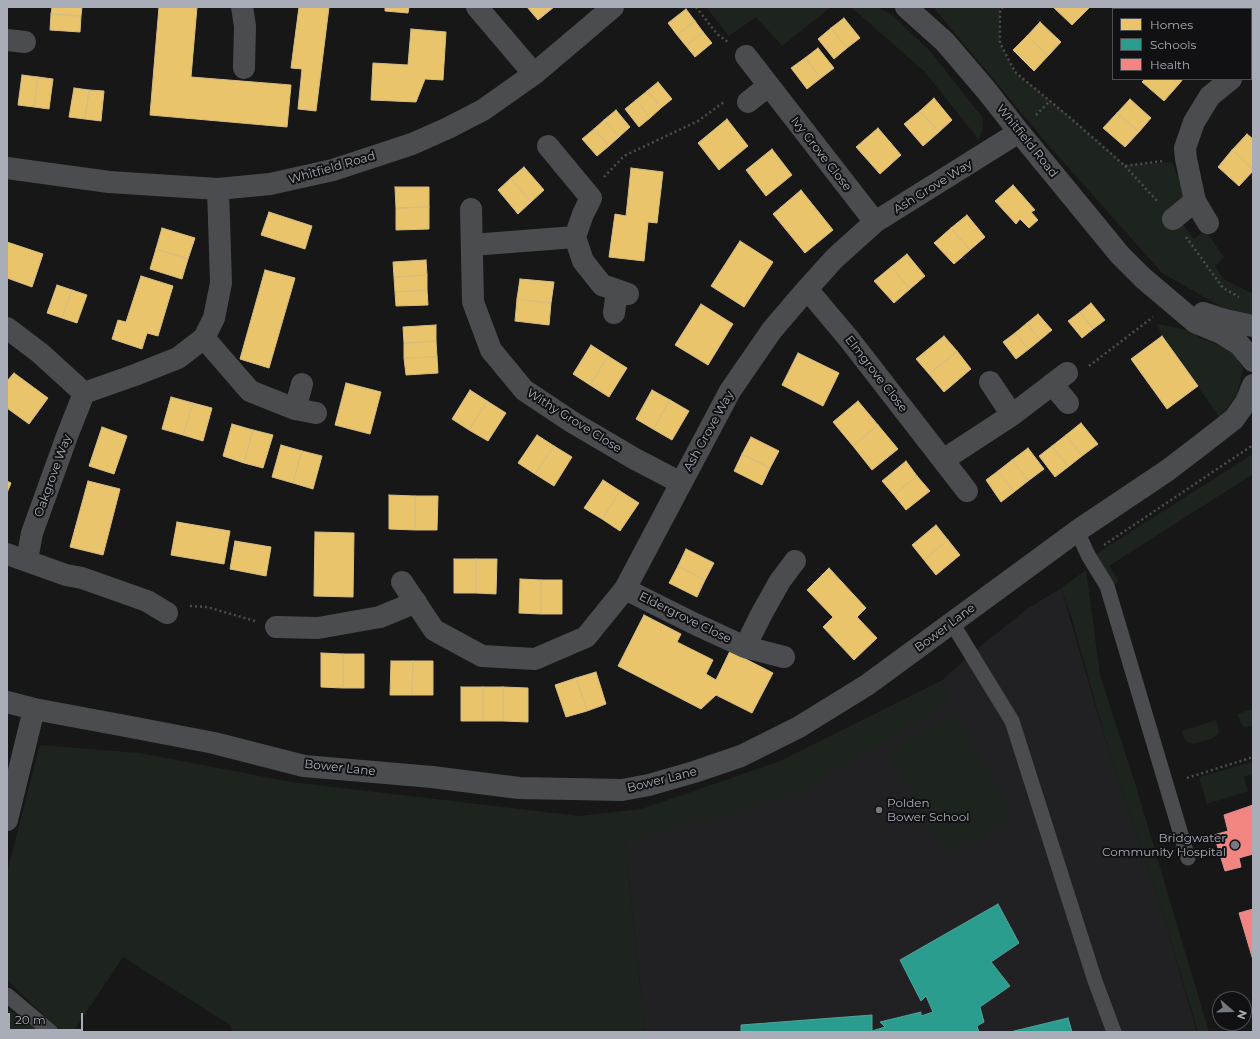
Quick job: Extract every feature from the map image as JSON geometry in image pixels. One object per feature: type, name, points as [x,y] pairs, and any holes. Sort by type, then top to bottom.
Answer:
[{"type":"street","points":[[242,7],[245,26],[244,68]]},
{"type":"street","points":[[476,7],[534,74]]},
{"type":"street","name":"Whitfield Road","points":[[7,168],[109,182],[218,189],[270,184],[333,170],[412,144],[483,110],[534,74],[613,7]]},
{"type":"street","name":"Whitfield Road","points":[[906,7],[945,42],[986,90],[1120,255],[1143,278],[1195,322],[1239,344],[1253,361]]},
{"type":"street","name":"Ivy Grove Close","points":[[746,56],[876,222]]},
{"type":"street","points":[[1208,223],[1196,201],[1186,159],[1185,148],[1194,122],[1210,96],[1230,80]]},
{"type":"street","points":[[748,102],[768,86]]},
{"type":"street","name":"Ash Grove Way","points":[[402,582],[434,630],[482,656],[535,659],[586,637],[625,589],[730,391],[772,330],[807,289],[835,258],[876,222],[1019,132]]},
{"type":"street","points":[[548,146],[591,198],[583,214],[575,237],[583,261],[602,285],[623,293],[614,313]]},
{"type":"street","points":[[7,328],[40,353],[84,393],[178,358],[204,338],[214,318],[221,283],[218,189]]},
{"type":"street","points":[[1173,219],[1196,201]]},
{"type":"street","name":"Withy Grove Close","points":[[471,209],[472,302],[491,350],[524,390],[578,426],[635,459],[681,483]]},
{"type":"street","points":[[472,245],[575,237]]},
{"type":"street","name":"Whitfield Road","points":[[1143,278],[1200,312],[1224,320],[1253,326]]},
{"type":"street","name":"Elmgrove Close","points":[[807,289],[849,339],[967,491]]},
{"type":"street","points":[[204,338],[250,391],[295,409],[316,413]]},
{"type":"street","points":[[943,460],[1012,415],[1059,379],[1068,403]]},
{"type":"street","points":[[990,382],[1012,415]]},
{"type":"street","points":[[295,409],[302,384]]},
{"type":"street","name":"Bower Lane","points":[[7,702],[34,709],[214,743],[304,766],[432,777],[519,788],[622,790],[649,785],[741,756],[799,727],[867,685],[1077,531],[1168,470],[1202,444],[1234,419],[1246,402],[1253,385]]},
{"type":"street","name":"Oakgrove Way","points":[[84,393],[32,533],[17,557],[66,575],[82,578],[147,602],[176,609]]},
{"type":"street","name":"Bower Lane","points":[[1202,444],[1238,424],[1253,419]]},
{"type":"street","name":"Eldergrove Close","points":[[745,647],[780,581],[795,561]]},
{"type":"street","name":"Eldergrove Close","points":[[625,589],[745,647],[784,657]]},
{"type":"street","points":[[276,627],[318,628],[380,617],[416,602]]},
{"type":"street","points":[[7,820],[34,709]]},
{"type":"lane","points":[[1077,531],[1088,555],[1107,586],[1188,858]]},
{"type":"lane","points":[[952,623],[1012,721],[1095,981],[1114,1032]]},
{"type":"lane","points":[[7,995],[51,1032]]},
{"type":"path","points":[[696,7],[717,34],[746,56]]},
{"type":"path","points":[[1003,7],[1000,9],[1000,43],[1015,72],[1125,166],[1186,159]]},
{"type":"path","points":[[591,198],[602,179],[624,156],[698,121],[728,99],[748,102]]},
{"type":"path","points":[[1059,379],[1078,374],[1172,303]]},
{"type":"path","points":[[176,609],[207,608],[276,627]]},
{"type":"path","points":[[1187,778],[1253,757]]},
{"type":"shaded area","points":[[706,7],[831,7],[782,46],[756,17],[729,36]]},
{"type":"shaded area","points":[[851,7],[877,7],[892,15],[930,51],[982,117],[983,127],[979,140],[925,72]]},
{"type":"shaded area","points":[[933,7],[1000,7],[1000,43],[1015,72],[1125,165],[1172,162],[1185,196],[1172,210],[1194,239],[1205,230],[1224,257],[1215,266],[1225,280],[1253,294],[1253,315],[1232,313],[1162,273],[1050,147]]},
{"type":"shaded area","points":[[1157,324],[1192,331],[1199,338],[1230,349],[1243,368],[1237,394],[1220,418],[1162,336]]},
{"type":"shaded area","points":[[1253,454],[1253,474],[1109,566],[1119,581],[1115,584],[1104,569],[1096,554]]},
{"type":"shaded area","points":[[1086,570],[1100,675],[1134,780],[1209,1032],[1198,1032],[1163,915],[1111,759],[1072,619],[1061,588]]},
{"type":"shaded area","name":"Polden Bower School","points":[[1061,588],[1111,759],[1163,915],[1197,1032],[645,1032],[625,842],[619,812],[642,809],[778,762],[941,681],[982,645],[1027,609]]},
{"type":"shaded area","points":[[941,681],[952,701],[794,796],[625,842],[645,1032],[233,1032],[230,1025],[123,957],[73,1032],[62,1032],[7,980],[7,872],[40,745],[140,753],[291,782],[579,816],[642,809],[778,762]]},
{"type":"shaded area","points":[[1253,709],[1253,726],[1244,727],[1237,714]]},
{"type":"shaded area","points":[[955,713],[1014,817],[947,856],[888,752]]},
{"type":"shaded area","points":[[1216,720],[1219,731],[1213,738],[1193,744],[1187,742],[1184,738],[1182,731]]},
{"type":"shaded area","points":[[1252,762],[1253,774],[1244,777],[1248,791],[1207,804],[1199,777]]},
{"type":"shaded area","points":[[7,1008],[41,1032],[7,1032]]},
{"type":"building: Homes","points":[[52,7],[82,7],[81,16],[51,14]]},
{"type":"building: Homes","points":[[159,7],[197,7],[191,77],[291,85],[287,127],[150,115]]},
{"type":"building: Homes","points":[[299,7],[329,7],[316,111],[298,109],[302,69],[291,68]]},
{"type":"building: Homes","points":[[385,7],[409,7],[408,13],[385,11]]},
{"type":"building: Homes","points":[[527,7],[554,7],[538,20]]},
{"type":"building: Homes","points":[[1053,7],[1090,7],[1072,25]]},
{"type":"building: Homes","points":[[686,9],[695,21],[677,35],[668,23]]},
{"type":"building: Homes","points":[[51,14],[81,16],[80,32],[50,30]]},
{"type":"building: Homes","points":[[844,18],[860,38],[847,48],[831,28]]},
{"type":"building: Homes","points":[[695,21],[703,32],[686,46],[677,35]]},
{"type":"building: Homes","points":[[1040,22],[1061,42],[1048,56],[1027,36]]},
{"type":"building: Homes","points":[[831,28],[847,48],[834,59],[818,39]]},
{"type":"building: Homes","points":[[411,29],[446,32],[443,80],[425,79],[416,102],[371,100],[373,63],[408,65]]},
{"type":"building: Homes","points":[[703,32],[712,43],[695,57],[686,46]]},
{"type":"building: Homes","points":[[1027,36],[1048,56],[1034,71],[1013,50]]},
{"type":"building: Homes","points":[[818,48],[834,68],[821,78],[805,58]]},
{"type":"building: Homes","points":[[805,58],[821,78],[807,89],[791,68]]},
{"type":"building: Homes","points":[[22,75],[38,77],[34,107],[18,105]]},
{"type":"building: Homes","points":[[38,77],[53,79],[49,109],[34,107]]},
{"type":"building: Homes","points":[[1144,80],[1173,80],[1179,84],[1164,101],[1142,82]]},
{"type":"building: Homes","points":[[1173,80],[1182,80],[1179,84]]},
{"type":"building: Homes","points":[[658,82],[672,99],[661,108],[647,91]]},
{"type":"building: Homes","points":[[74,88],[89,90],[85,119],[69,117]]},
{"type":"building: Homes","points":[[89,90],[104,91],[101,121],[85,119]]},
{"type":"building: Homes","points":[[647,91],[661,108],[650,118],[636,100]]},
{"type":"building: Homes","points":[[934,98],[952,120],[939,132],[920,111]]},
{"type":"building: Homes","points":[[1130,99],[1151,118],[1139,132],[1117,113]]},
{"type":"building: Homes","points":[[636,100],[650,118],[639,127],[625,109]]},
{"type":"building: Homes","points":[[616,110],[630,127],[619,137],[604,120]]},
{"type":"building: Homes","points":[[920,111],[939,132],[923,146],[904,124]]},
{"type":"building: Homes","points":[[1117,113],[1139,132],[1125,147],[1103,128]]},
{"type":"building: Homes","points":[[727,119],[748,146],[719,170],[698,143]]},
{"type":"building: Homes","points":[[604,120],[619,137],[609,146],[594,129]]},
{"type":"building: Homes","points":[[878,128],[901,155],[880,174],[856,147]]},
{"type":"building: Homes","points":[[594,129],[609,146],[597,156],[582,139]]},
{"type":"building: Homes","points":[[1247,134],[1253,139],[1253,169],[1232,150]]},
{"type":"building: Homes","points":[[772,149],[792,175],[766,196],[746,170]]},
{"type":"building: Homes","points":[[1232,150],[1253,169],[1253,171],[1239,186],[1218,167]]},
{"type":"building: Homes","points":[[524,167],[544,190],[531,202],[511,178]]},
{"type":"building: Homes","points":[[631,168],[663,172],[657,223],[648,222],[644,261],[609,257],[615,214],[626,216]]},
{"type":"building: Homes","points":[[511,178],[531,202],[518,214],[498,190]]},
{"type":"building: Homes","points":[[1013,185],[1035,210],[1031,212],[1038,220],[1029,228],[1020,219],[1016,224],[995,201]]},
{"type":"building: Homes","points":[[395,187],[429,187],[429,207],[396,208]]},
{"type":"building: Homes","points":[[801,190],[833,230],[805,253],[773,214]]},
{"type":"building: Homes","points":[[429,207],[429,229],[396,230],[396,208]]},
{"type":"building: Homes","points":[[269,212],[312,226],[305,249],[261,235]]},
{"type":"building: Homes","points":[[967,215],[985,237],[970,250],[951,228]]},
{"type":"building: Homes","points":[[162,228],[195,238],[188,259],[156,249]]},
{"type":"building: Homes","points":[[951,228],[970,250],[954,264],[934,243]]},
{"type":"building: Homes","points":[[740,241],[773,262],[744,307],[711,286]]},
{"type":"building: Homes","points":[[7,242],[43,254],[32,287],[7,278]]},
{"type":"building: Homes","points":[[156,249],[188,259],[182,279],[150,269]]},
{"type":"building: Homes","points":[[907,254],[925,276],[910,289],[891,267]]},
{"type":"building: Homes","points":[[426,260],[427,275],[394,277],[393,262]]},
{"type":"building: Homes","points":[[891,267],[910,289],[894,303],[874,281]]},
{"type":"building: Homes","points":[[265,270],[295,278],[269,368],[240,359]]},
{"type":"building: Homes","points":[[427,275],[427,290],[395,292],[394,277]]},
{"type":"building: Homes","points":[[141,276],[173,286],[158,336],[147,333],[142,349],[112,339],[118,320],[126,322]]},
{"type":"building: Homes","points":[[520,279],[554,282],[551,303],[517,299]]},
{"type":"building: Homes","points":[[57,285],[72,290],[62,318],[47,313]]},
{"type":"building: Homes","points":[[72,290],[87,295],[77,323],[62,318]]},
{"type":"building: Homes","points":[[427,290],[428,305],[396,306],[395,292]]},
{"type":"building: Homes","points":[[517,299],[551,303],[549,325],[515,321]]},
{"type":"building: Homes","points":[[1091,303],[1105,320],[1093,329],[1080,312]]},
{"type":"building: Homes","points":[[701,304],[733,324],[708,365],[675,345]]},
{"type":"building: Homes","points":[[1080,312],[1093,329],[1082,338],[1068,321]]},
{"type":"building: Homes","points":[[1038,314],[1052,330],[1040,340],[1027,323]]},
{"type":"building: Homes","points":[[1027,323],[1040,340],[1029,349],[1015,333]]},
{"type":"building: Homes","points":[[436,325],[436,341],[404,343],[403,327]]},
{"type":"building: Homes","points":[[1015,333],[1029,349],[1016,359],[1003,342]]},
{"type":"building: Homes","points":[[944,336],[957,351],[929,374],[916,359]]},
{"type":"building: Homes","points":[[1162,336],[1198,386],[1167,409],[1131,359]]},
{"type":"building: Homes","points":[[436,341],[437,357],[404,358],[404,343]]},
{"type":"building: Homes","points":[[591,345],[608,356],[590,385],[573,374]]},
{"type":"building: Homes","points":[[957,351],[971,369],[944,392],[929,374]]},
{"type":"building: Homes","points":[[798,353],[839,373],[823,406],[782,385]]},
{"type":"building: Homes","points":[[608,356],[627,368],[609,397],[590,385]]},
{"type":"building: Homes","points":[[437,357],[438,373],[406,375],[404,358]]},
{"type":"building: Homes","points":[[14,373],[48,398],[29,424],[7,408],[7,381]]},
{"type":"building: Homes","points":[[346,383],[381,392],[370,434],[335,425]]},
{"type":"building: Homes","points":[[470,390],[487,401],[469,430],[452,419]]},
{"type":"building: Homes","points":[[652,390],[670,400],[653,429],[636,419]]},
{"type":"building: Homes","points":[[171,397],[193,403],[183,435],[162,429]]},
{"type":"building: Homes","points":[[670,400],[689,411],[672,440],[653,429]]},
{"type":"building: Homes","points":[[487,401],[506,413],[488,441],[469,430]]},
{"type":"building: Homes","points":[[858,401],[878,425],[853,446],[833,422]]},
{"type":"building: Homes","points":[[193,403],[212,408],[203,441],[183,435]]},
{"type":"building: Homes","points":[[1081,423],[1098,444],[1082,456],[1066,435]]},
{"type":"building: Homes","points":[[232,424],[253,430],[244,463],[223,456]]},
{"type":"building: Homes","points":[[878,425],[898,449],[872,470],[853,446]]},
{"type":"building: Homes","points":[[102,427],[127,436],[114,474],[89,466]]},
{"type":"building: Homes","points":[[253,430],[273,435],[263,468],[244,463]]},
{"type":"building: Homes","points":[[537,435],[554,446],[535,474],[518,463]]},
{"type":"building: Homes","points":[[1066,435],[1082,456],[1068,467],[1052,446]]},
{"type":"building: Homes","points":[[751,437],[779,451],[770,468],[742,454]]},
{"type":"building: Homes","points":[[281,445],[302,451],[293,483],[272,477]]},
{"type":"building: Homes","points":[[554,446],[572,457],[554,486],[535,474]]},
{"type":"building: Homes","points":[[1052,446],[1068,467],[1055,477],[1039,456]]},
{"type":"building: Homes","points":[[1028,448],[1044,469],[1028,481],[1012,460]]},
{"type":"building: Homes","points":[[302,451],[322,456],[313,489],[293,483]]},
{"type":"building: Homes","points":[[742,454],[770,468],[762,485],[734,471]]},
{"type":"building: Homes","points":[[1012,460],[1028,481],[1014,492],[998,471]]},
{"type":"building: Homes","points":[[906,461],[917,476],[894,495],[882,481]]},
{"type":"building: Homes","points":[[998,471],[1014,492],[1001,502],[986,480]]},
{"type":"building: Homes","points":[[917,476],[930,491],[906,510],[894,495]]},
{"type":"building: Homes","points":[[603,480],[620,491],[602,519],[584,508]]},
{"type":"building: Homes","points":[[7,481],[11,483],[7,493]]},
{"type":"building: Homes","points":[[88,481],[120,489],[103,555],[70,547]]},
{"type":"building: Homes","points":[[620,491],[639,503],[620,531],[602,519]]},
{"type":"building: Homes","points":[[389,495],[415,496],[415,530],[389,529]]},
{"type":"building: Homes","points":[[415,496],[438,496],[437,530],[415,530]]},
{"type":"building: Homes","points":[[177,522],[230,531],[224,564],[171,555]]},
{"type":"building: Homes","points":[[936,525],[948,540],[924,560],[912,545]]},
{"type":"building: Homes","points":[[315,532],[354,533],[353,597],[314,596]]},
{"type":"building: Homes","points":[[948,540],[960,555],[936,575],[924,560]]},
{"type":"building: Homes","points":[[235,541],[271,547],[266,576],[230,569]]},
{"type":"building: Homes","points":[[686,549],[714,563],[705,580],[678,566]]},
{"type":"building: Homes","points":[[454,559],[476,559],[476,593],[454,593]]},
{"type":"building: Homes","points":[[476,559],[497,559],[496,594],[476,593]]},
{"type":"building: Homes","points":[[678,566],[705,580],[697,597],[669,583]]},
{"type":"building: Homes","points":[[829,568],[866,608],[857,617],[877,638],[854,660],[823,627],[833,617],[807,590]]},
{"type":"building: Homes","points":[[520,579],[541,580],[541,614],[519,613]]},
{"type":"building: Homes","points":[[541,580],[562,580],[562,614],[541,614]]},
{"type":"building: Homes","points":[[644,615],[681,634],[677,642],[713,660],[706,674],[716,680],[730,651],[773,673],[752,713],[716,695],[701,709],[618,666]]},
{"type":"building: Homes","points":[[321,653],[343,654],[343,688],[321,687]]},
{"type":"building: Homes","points":[[343,654],[364,654],[364,688],[343,688]]},
{"type":"building: Homes","points":[[391,661],[413,661],[412,695],[390,695]]},
{"type":"building: Homes","points":[[413,661],[433,661],[433,695],[412,695]]},
{"type":"building: Homes","points":[[596,672],[606,704],[587,711],[576,678]]},
{"type":"building: Homes","points":[[576,678],[587,711],[566,717],[555,685]]},
{"type":"building: Homes","points":[[461,687],[483,687],[483,721],[461,721]]},
{"type":"building: Homes","points":[[483,687],[503,687],[503,721],[483,721]]},
{"type":"building: Homes","points":[[503,687],[528,688],[528,722],[503,721]]},
{"type":"building: Schools","points":[[998,904],[1019,943],[991,962],[1010,986],[980,1007],[984,1022],[977,1026],[979,1032],[741,1032],[741,1025],[872,1015],[872,1031],[885,1027],[880,1022],[921,1012],[921,1016],[933,1012],[926,996],[921,1001],[900,960]]},
{"type":"building: Schools","points":[[1068,1018],[1072,1032],[1010,1032]]},
{"type":"building: Health","name":"Bridgwater Community Hospital","points":[[1253,805],[1253,854],[1239,858],[1241,867],[1225,871],[1214,835],[1228,831],[1224,815]]},
{"type":"building: Health","points":[[1253,909],[1253,960],[1239,913]]},
{"type":"place","name":"Polden Bower School","points":[[879,810]]},
{"type":"place","name":"Bridgwater Community Hospital","points":[[1235,845]]}]
